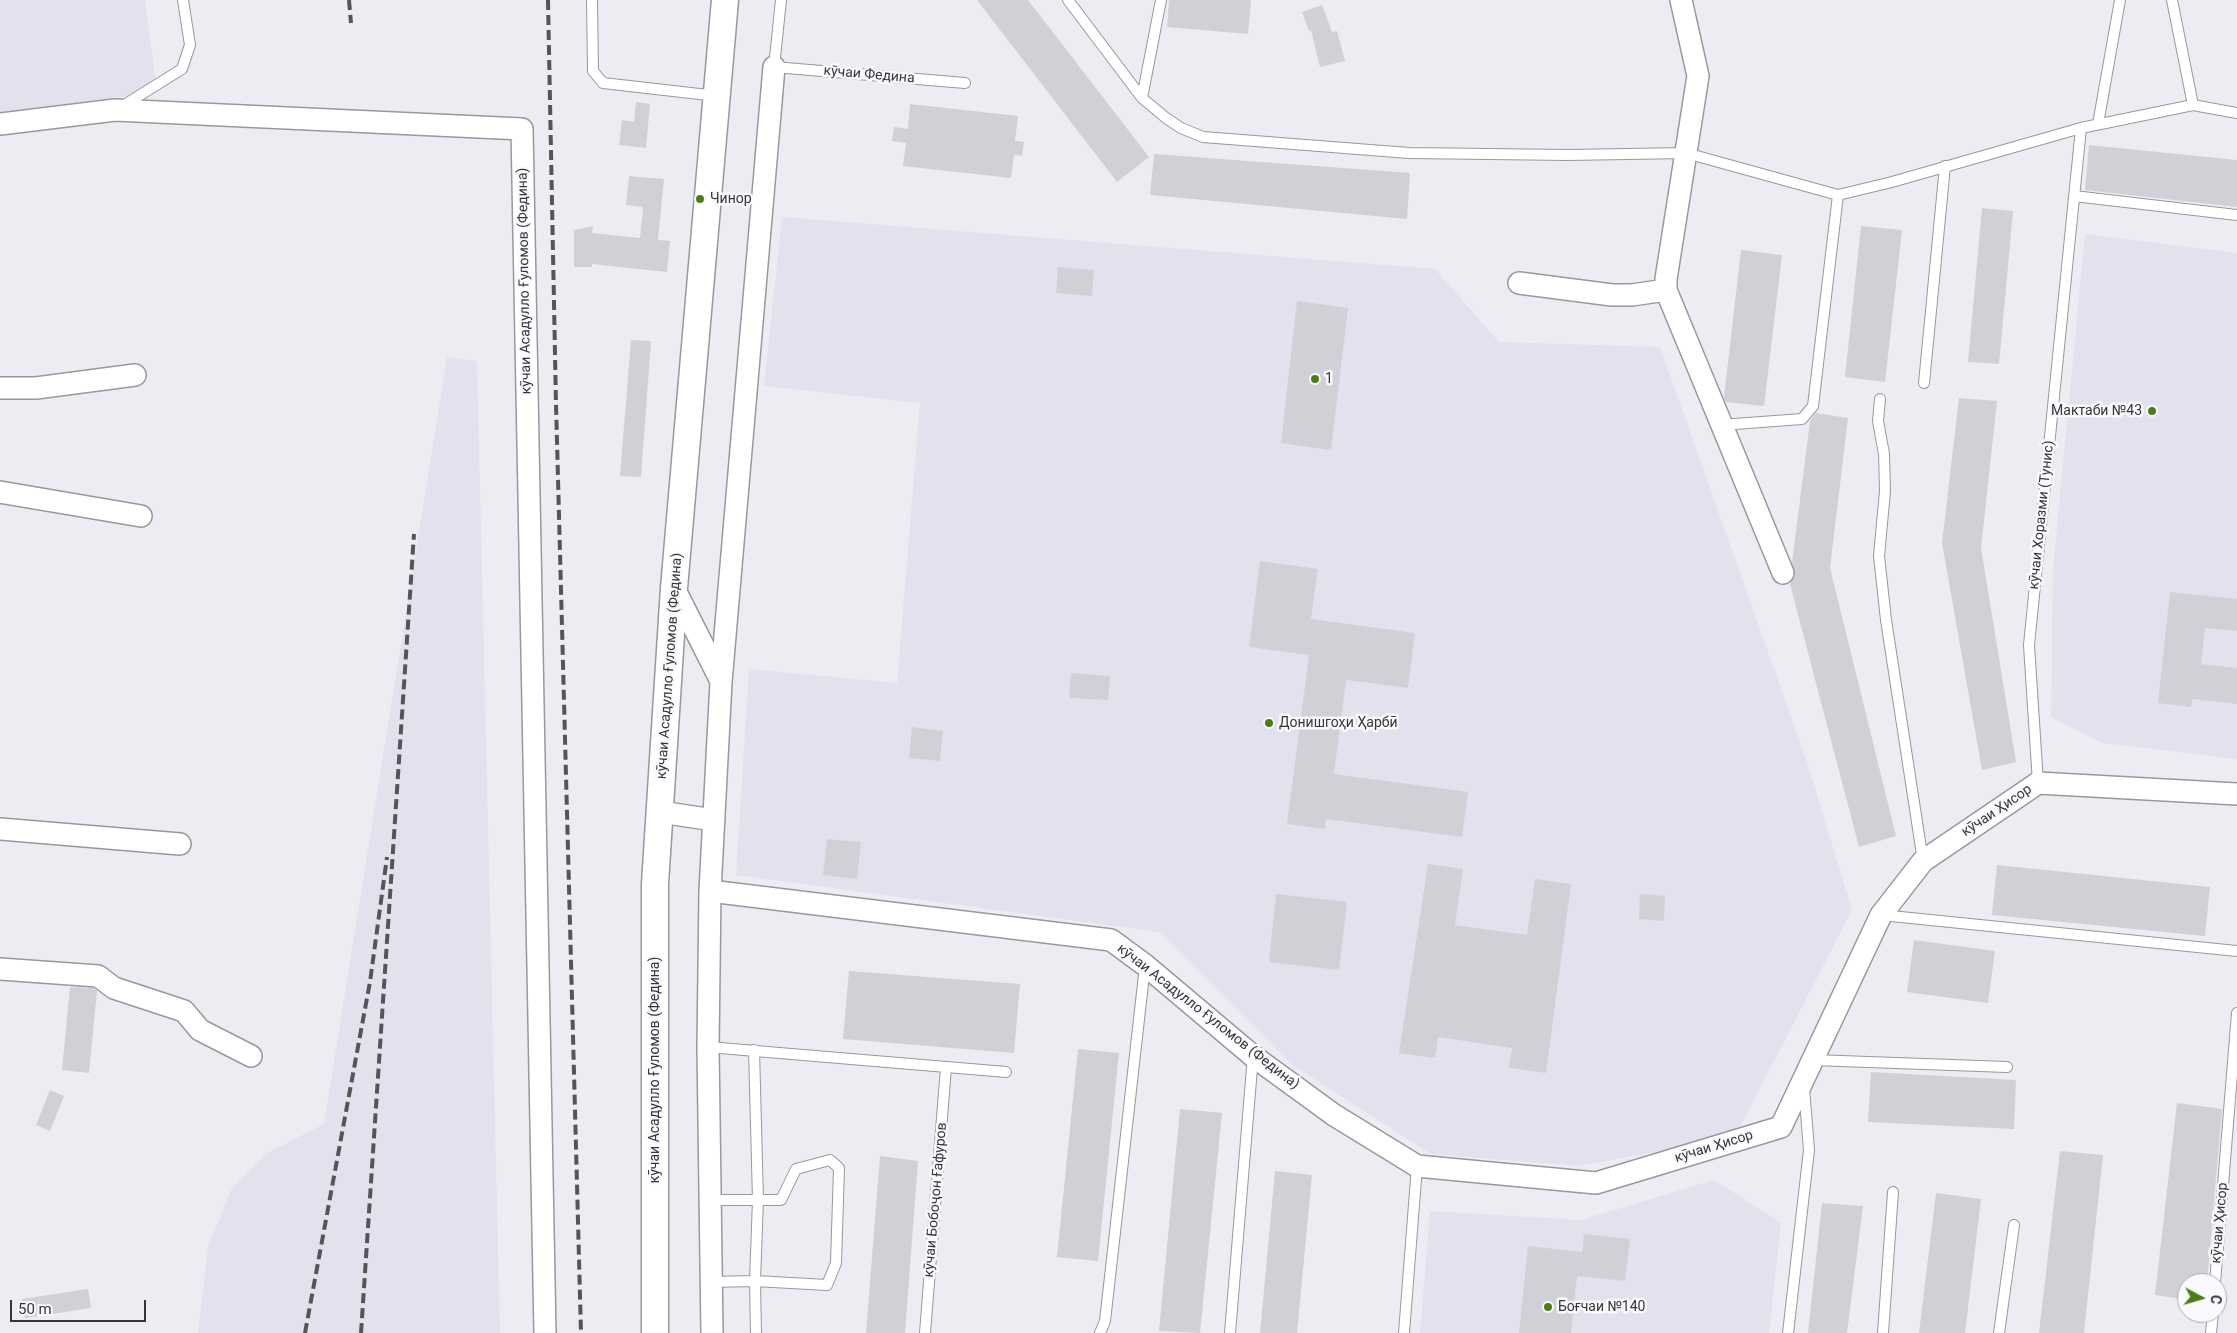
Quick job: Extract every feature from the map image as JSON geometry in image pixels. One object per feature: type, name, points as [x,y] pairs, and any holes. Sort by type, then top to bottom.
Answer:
[{"type":"street","name":"кӯчаи Асадулло Ғуломов (Федина)","points":[[655,1333],[655,884],[674,588],[725,0]]},
{"type":"street","points":[[1681,0],[1698,76],[1666,279],[1666,290],[1783,573]]},
{"type":"street","points":[[712,1333],[708,1046],[710,891],[721,682],[774,67]]},
{"type":"street","points":[[0,124],[116,110]]},
{"type":"street","name":"кӯчаи Асадулло Ғуломов (Федина)","points":[[116,110],[522,129],[545,1333]]},
{"type":"street","points":[[1519,283],[1612,295],[1632,295],[1666,290]]},
{"type":"street","points":[[0,388],[36,388],[134,374]]},
{"type":"street","points":[[0,492],[141,516]]},
{"type":"street","points":[[674,588],[721,682]]},
{"type":"street","name":"кӯчаи Ҳисор","points":[[1416,1166],[1596,1183],[1781,1127],[1881,915],[1923,861],[2038,783],[2237,794]]},
{"type":"street","points":[[660,812],[714,820]]},
{"type":"street","points":[[0,829],[180,844]]},
{"type":"street","name":"кӯчаи Асадулло Ғуломов (Федина)","points":[[710,891],[1111,940],[1145,964],[1253,1056],[1334,1115],[1416,1166]]},
{"type":"street","points":[[0,969],[98,976],[114,988],[184,1010],[200,1030],[251,1056]]},
{"type":"lane","points":[[116,110],[158,86],[182,69],[190,44],[183,0]]},
{"type":"lane","points":[[592,0],[593,71],[603,83],[717,96]]},
{"type":"lane","points":[[774,67],[781,0]]},
{"type":"lane","points":[[1068,0],[1142,98],[1173,123],[1203,137],[1409,153],[1568,155],[1686,153],[1838,195],[2098,124],[2193,106],[2237,113]]},
{"type":"lane","points":[[1142,98],[1161,0]]},
{"type":"lane","points":[[2098,124],[2120,0]]},
{"type":"lane","points":[[2172,0],[2193,106]]},
{"type":"lane","name":"кӯчаи Федина","points":[[774,67],[965,83]]},
{"type":"lane","name":"кӯчаи Хоразми (Тунис)","points":[[2038,783],[2029,645],[2081,128]]},
{"type":"lane","points":[[1924,383],[1945,166]]},
{"type":"lane","points":[[1721,425],[1802,419],[1814,406],[1838,195]]},
{"type":"lane","points":[[2074,196],[2237,215]]},
{"type":"lane","points":[[1880,400],[1878,421],[1884,454],[1884,491],[1879,556],[1886,620],[1923,861]]},
{"type":"lane","points":[[1881,915],[2237,951]]},
{"type":"lane","points":[[1100,1333],[1105,1321],[1145,964]]},
{"type":"lane","name":"кӯчаи Ҳисор","points":[[2216,1273],[2237,1013]]},
{"type":"lane","points":[[708,1046],[1006,1072]]},
{"type":"lane","points":[[754,1050],[758,1200],[755,1281],[756,1333]]},
{"type":"lane","points":[[1230,1333],[1253,1056]]},
{"type":"lane","points":[[1813,1060],[2007,1067]]},
{"type":"lane","name":"кӯчаи Бобоҷон Ғафуров","points":[[925,1333],[946,1066]]},
{"type":"lane","points":[[1788,1333],[1809,1150],[1804,1079]]},
{"type":"lane","points":[[710,1200],[781,1200],[796,1169],[830,1160],[839,1168],[836,1263],[827,1285],[755,1281],[711,1282]]},
{"type":"lane","points":[[1404,1333],[1416,1166]]},
{"type":"lane","points":[[1883,1333],[1893,1192]]},
{"type":"lane","points":[[1999,1333],[2014,1225]]},
{"type":"shaded area","points":[[0,0],[145,0],[157,92],[0,113]]},
{"type":"shaded area","name":"Донишгоҳи Ҳарбӣ","points":[[782,217],[1435,269],[1499,342],[1660,347],[1807,762],[1852,910],[1735,1137],[1579,1166],[1431,1154],[1292,1065],[1159,932],[736,875],[749,669],[897,683],[920,403],[764,386]]},
{"type":"shaded area","name":"Мактаби №43","points":[[2085,234],[2237,253],[2237,759],[2103,743],[2051,717],[2053,568]]},
{"type":"shaded area","points":[[447,357],[477,361],[500,1333],[198,1333],[208,1247],[231,1190],[267,1153],[324,1124]]},
{"type":"shaded area","points":[[1714,1180],[1781,1223],[1769,1333],[1420,1333],[1430,1211],[1581,1220]]},
{"type":"building","points":[[977,0],[1028,0],[1149,157],[1117,182]]},
{"type":"building","points":[[1169,0],[1251,0],[1248,34],[1167,27]]},
{"type":"building","points":[[1322,5],[1332,32],[1337,31],[1345,61],[1320,67],[1311,30],[1309,31],[1302,12]]},
{"type":"building","points":[[636,102],[650,104],[646,148],[619,145],[622,120],[634,122]]},
{"type":"building","points":[[910,104],[1018,116],[1015,141],[1024,142],[1022,156],[1014,155],[1011,178],[903,166],[906,143],[892,141],[894,127],[908,129]]},
{"type":"building","points":[[2089,145],[2237,160],[2237,207],[2085,190]]},
{"type":"building","points":[[1154,154],[1410,173],[1407,219],[1150,195]]},
{"type":"building","points":[[629,176],[664,179],[658,240],[670,241],[667,272],[592,264],[592,267],[574,267],[574,230],[593,226],[592,233],[640,238],[643,207],[626,205]]},
{"type":"building","points":[[1982,208],[2013,211],[1999,364],[1968,362]]},
{"type":"building","points":[[1861,226],[1902,230],[1885,382],[1845,377]]},
{"type":"building","points":[[1741,250],[1782,255],[1764,406],[1726,402],[1724,397]]},
{"type":"building","points":[[1058,267],[1094,270],[1092,296],[1056,293]]},
{"type":"building","points":[[1297,301],[1348,308],[1331,450],[1281,443]]},
{"type":"building","points":[[631,340],[651,341],[641,477],[620,476]]},
{"type":"building","points":[[1959,398],[1997,401],[1981,548],[2016,762],[1982,770],[1942,543]]},
{"type":"building","points":[[1816,413],[1848,418],[1830,568],[1896,836],[1859,847],[1790,584],[1795,574],[1792,563],[1810,421]]},
{"type":"building","points":[[1260,561],[1318,569],[1311,619],[1415,633],[1408,688],[1346,680],[1334,774],[1468,792],[1462,837],[1326,819],[1325,829],[1287,824],[1309,655],[1249,647]]},
{"type":"building","points":[[2170,592],[2237,599],[2237,631],[2205,628],[2201,664],[2237,668],[2237,704],[2192,699],[2191,707],[2158,703]]},
{"type":"building","points":[[1071,673],[1110,676],[1108,700],[1069,698]]},
{"type":"building","points":[[912,727],[943,731],[940,761],[909,758]]},
{"type":"building","points":[[827,839],[861,842],[857,879],[823,875]]},
{"type":"building","points":[[1428,864],[1463,869],[1455,925],[1527,935],[1535,879],[1571,884],[1546,1073],[1509,1068],[1512,1048],[1438,1037],[1435,1058],[1399,1053]]},
{"type":"building","points":[[1997,865],[2210,887],[2205,936],[1992,915]]},
{"type":"building","points":[[1276,894],[1347,902],[1339,970],[1269,962]]},
{"type":"building","points":[[1640,894],[1665,896],[1664,921],[1639,919]]},
{"type":"building","points":[[1914,940],[1995,951],[1988,1003],[1907,992]]},
{"type":"building","points":[[849,971],[1020,984],[1014,1053],[843,1039]]},
{"type":"building","points":[[70,987],[93,988],[97,991],[89,1073],[62,1070]]},
{"type":"building","points":[[1078,1049],[1119,1053],[1098,1261],[1057,1257]]},
{"type":"building","points":[[1871,1072],[2016,1080],[2014,1129],[1868,1122]]},
{"type":"building","points":[[50,1090],[64,1096],[50,1131],[36,1125]]},
{"type":"building","points":[[2177,1103],[2222,1109],[2208,1273],[2177,1273],[2177,1298],[2155,1295]]},
{"type":"building","points":[[1180,1109],[1222,1113],[1200,1333],[1159,1331]]},
{"type":"building","points":[[2060,1151],[2103,1155],[2084,1333],[2039,1333]]},
{"type":"building","points":[[880,1156],[918,1161],[905,1333],[866,1333]]},
{"type":"building","points":[[1275,1171],[1312,1175],[1297,1333],[1260,1333]]},
{"type":"building","points":[[1936,1193],[1981,1199],[1965,1333],[1919,1333]]},
{"type":"building","points":[[1822,1203],[1863,1206],[1847,1333],[1808,1333]]},
{"type":"building","name":"Боғчаи №140","points":[[1584,1234],[1630,1239],[1625,1281],[1577,1276],[1571,1333],[1519,1333],[1528,1246],[1582,1252]]},
{"type":"building","points":[[88,1289],[91,1308],[25,1318],[22,1299]]},
{"type":"railway","points":[[349,0],[351,23]]},
{"type":"railway","points":[[548,0],[556,404],[581,1333]]},
{"type":"railway","points":[[361,1333],[414,534]]},
{"type":"railway","points":[[305,1333],[370,982],[387,857]]},
{"type":"place","name":"Чинор","points":[[700,199]]},
{"type":"place","name":"1","points":[[1315,379]]},
{"type":"place","name":"Мактаби №43","points":[[2152,411]]},
{"type":"place","name":"Донишгоҳи Ҳарбӣ","points":[[1269,723]]},
{"type":"place","name":"Боғчаи №140","points":[[1548,1307]]}]
